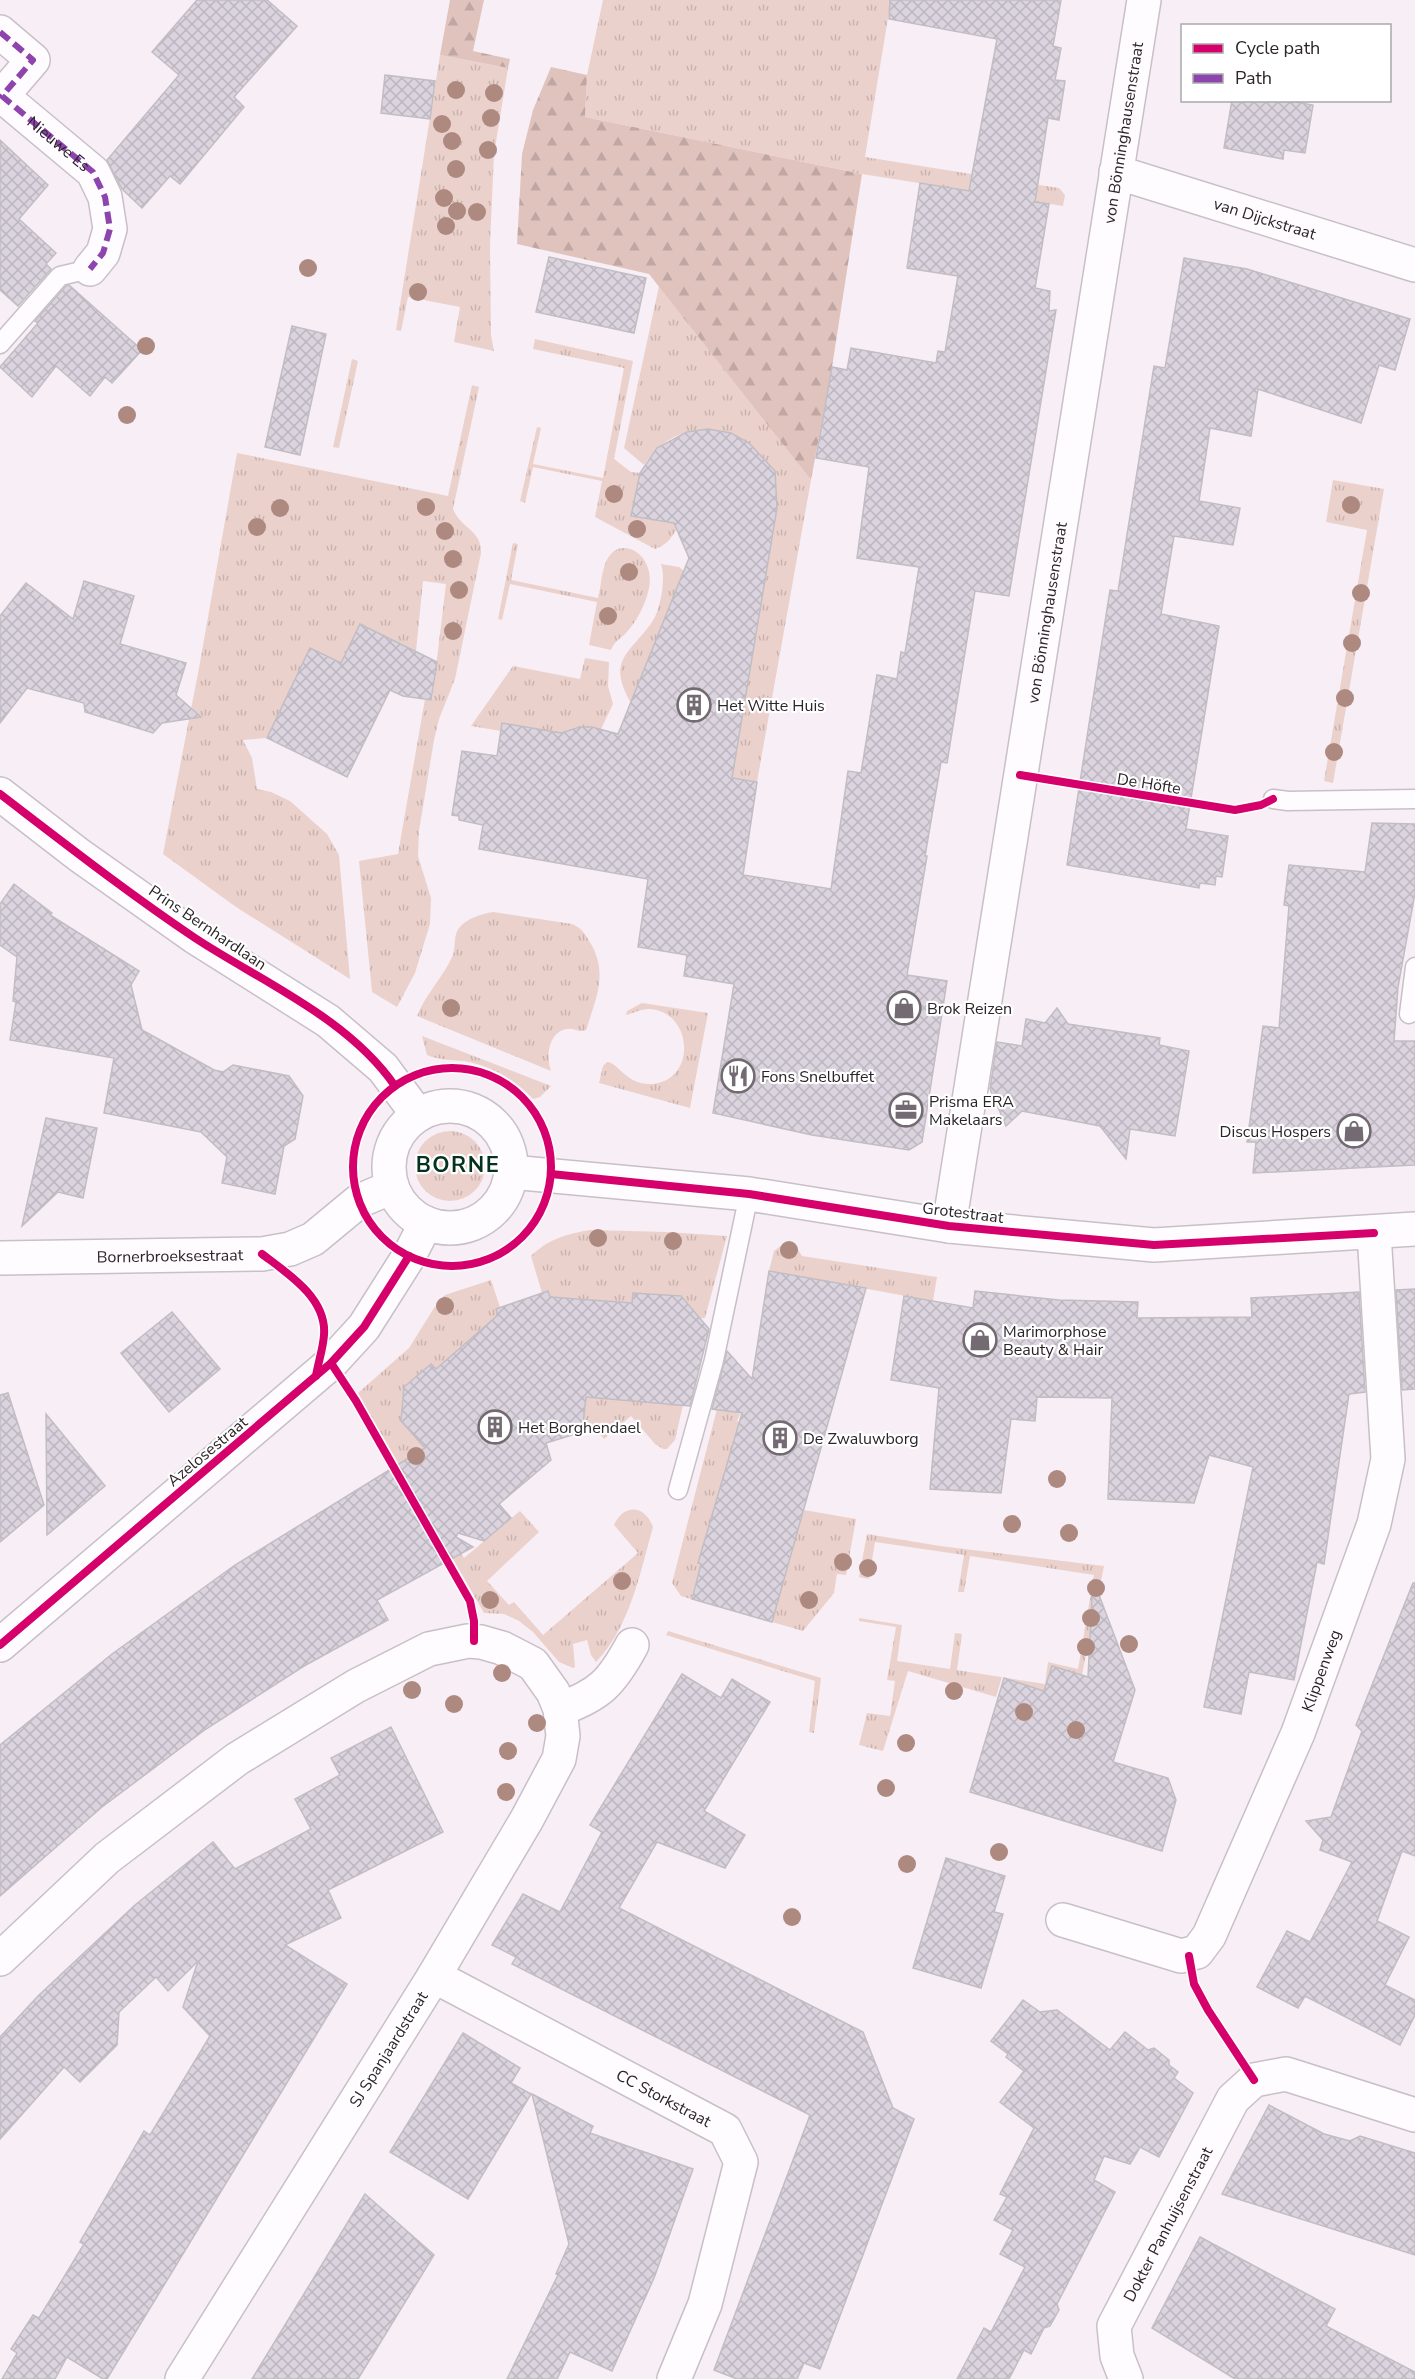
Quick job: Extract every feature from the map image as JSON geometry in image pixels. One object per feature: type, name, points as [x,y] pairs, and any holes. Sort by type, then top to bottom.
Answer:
[{"type":"street","name":"von Bönninghausenstraat","points":[[949,1226],[1144,0]]},
{"type":"street","name":"Nieuwe Es","points":[[0,32],[33,60],[2,96],[93,172],[105,196],[110,229],[103,253],[90,269]]},
{"type":"street","name":"van Dijckstraat","points":[[1116,172],[1415,265]]},
{"type":"street","name":"Prins Bernhardlaan","points":[[0,794],[79,855],[195,937],[328,1021],[383,1068],[418,1115]]},
{"type":"street","points":[[450,1106],[461,1107],[482,1115],[491,1122],[505,1140],[509,1150],[511,1172],[500,1202],[487,1216],[476,1222],[451,1228],[426,1223],[405,1209],[392,1187],[389,1162],[391,1150],[401,1130],[418,1115],[428,1110],[450,1106]]},
{"type":"street","name":"Grotestraat","points":[[511,1172],[749,1194],[949,1226],[1154,1245],[1415,1229]]},
{"type":"street","name":"Bornerbroeksestraat","points":[[0,1258],[262,1254],[290,1249],[313,1239],[359,1201],[392,1187]]},
{"type":"street","name":"Azelosestraat","points":[[0,1645],[331,1363],[364,1328],[409,1256],[426,1223]]},
{"type":"street","name":"Klippenweg","points":[[1063,1920],[1181,1956],[1197,1952],[1209,1936],[1298,1733],[1374,1524],[1388,1459],[1374,1233]]},
{"type":"street","name":"SJ Spanjaardstraat","points":[[0,1959],[107,1858],[237,1759],[356,1686],[429,1649],[468,1641],[502,1648],[533,1664],[553,1692],[560,1708],[562,1736],[559,1759],[527,1819],[434,1976],[182,2379]]},
{"type":"street","points":[[560,1708],[597,1693],[610,1681],[632,1645]]},
{"type":"street","name":"CC Storkstraat","points":[[434,1976],[725,2130],[741,2162],[705,2304],[674,2379]]},
{"type":"street","name":"Dokter Panhuijsenstraat","points":[[1126,2379],[1117,2356],[1114,2326],[1233,2099],[1254,2080],[1286,2074],[1415,2115]]},
{"type":"lane","name":"Nieuwe Es","points":[[0,344],[60,276],[90,269]]},
{"type":"lane","points":[[1273,799],[1288,801],[1415,799]]},
{"type":"lane","points":[[1409,1014],[1415,967]]},
{"type":"lane","points":[[678,1490],[712,1369],[749,1194]]},
{"type":"green space","points":[[450,0],[484,0],[473,51],[510,59],[508,68],[440,55]]},
{"type":"green space","points":[[603,0],[891,0],[865,157],[1059,188],[1065,195],[1063,206],[862,174],[585,117],[587,75]]},
{"type":"green space","points":[[440,55],[508,68],[494,154],[490,245],[491,335],[494,351],[454,342],[460,307],[408,297],[401,331],[396,330]]},
{"type":"green space","points":[[551,67],[587,75],[585,117],[862,174],[832,367],[811,480],[649,274],[517,244],[522,154],[533,110]]},
{"type":"green space","points":[[659,286],[811,480],[757,782],[722,777],[730,433],[704,430],[681,434],[662,445],[644,465],[624,448]]},
{"type":"green space","points":[[535,339],[633,361],[614,459],[631,472],[640,473],[631,516],[674,523],[677,529],[663,545],[655,549],[595,517],[602,481],[533,467],[525,503],[520,501],[537,427],[541,428],[533,464],[603,478],[624,368],[533,349]]},
{"type":"green space","points":[[352,359],[358,361],[339,448],[333,447]]},
{"type":"green space","points":[[472,385],[479,387],[453,509],[461,521],[475,534],[481,553],[455,679],[439,719],[434,740],[419,831],[418,856],[431,898],[430,924],[415,973],[397,1007],[372,992],[359,861],[398,854],[425,699],[432,700],[446,584],[423,581],[416,651],[360,624],[341,663],[310,649],[267,738],[243,740],[252,758],[257,789],[271,792],[290,801],[327,834],[339,855],[350,979],[236,907],[163,854],[237,453],[448,496]]},
{"type":"green space","points":[[1333,480],[1384,489],[1333,783],[1324,781],[1367,530],[1326,522]]},
{"type":"green space","points":[[513,543],[518,544],[511,580],[598,598],[604,566],[612,553],[627,548],[635,551],[647,565],[650,576],[646,600],[641,612],[611,650],[589,645],[597,602],[510,584],[502,620],[498,619]]},
{"type":"green space","points":[[661,564],[679,567],[684,571],[631,703],[624,688],[621,666],[629,650],[656,615],[662,592]]},
{"type":"green space","points":[[585,658],[609,662],[608,686],[613,704],[601,729],[580,727],[565,734],[501,731],[471,726],[513,666],[580,679]]},
{"type":"green space","points":[[493,912],[572,924],[583,932],[596,955],[600,976],[599,987],[586,1030],[567,1029],[556,1035],[549,1052],[551,1071],[417,1016],[453,955],[459,928],[470,919]]},
{"type":"green space","points":[[642,1003],[708,1013],[690,1108],[599,1083],[603,1066],[607,1062],[635,1081],[642,1083],[651,1084],[666,1080],[676,1072],[682,1060],[684,1046],[682,1033],[675,1021],[664,1013],[646,1009],[626,1015],[627,1011]]},
{"type":"green space","points":[[422,1036],[551,1086],[540,1097],[533,1099],[518,1085],[493,1070],[474,1063],[427,1055]]},
{"type":"green space","points":[[457,1131],[470,1137],[479,1146],[483,1152],[485,1166],[483,1180],[475,1191],[464,1199],[443,1201],[425,1191],[417,1180],[415,1159],[425,1141],[436,1133]]},
{"type":"green space","points":[[590,1230],[727,1236],[705,1318],[700,1318],[681,1296],[633,1293],[632,1303],[550,1297],[548,1291],[542,1293],[531,1256],[544,1245],[558,1238]]},
{"type":"green space","points":[[782,1245],[797,1248],[802,1256],[937,1277],[933,1301],[769,1271],[774,1251]]},
{"type":"green space","points":[[491,1280],[500,1307],[496,1309],[498,1315],[436,1369],[431,1364],[404,1387],[401,1421],[453,1480],[429,1501],[464,1558],[520,1511],[539,1532],[487,1581],[509,1605],[514,1602],[543,1635],[638,1553],[614,1525],[623,1513],[629,1510],[645,1514],[653,1527],[626,1616],[608,1648],[596,1662],[591,1655],[587,1640],[573,1644],[575,1667],[573,1668],[559,1662],[533,1632],[519,1621],[504,1614],[484,1613],[358,1393],[409,1348],[445,1295]]},
{"type":"green space","points":[[585,1397],[683,1405],[675,1440],[667,1449],[663,1449],[655,1444],[631,1416],[604,1439],[591,1423],[583,1422]]},
{"type":"green space","points":[[717,1409],[740,1414],[737,1421],[740,1422],[712,1525],[709,1525],[698,1562],[701,1564],[691,1599],[681,1596],[672,1583]]},
{"type":"green space","points":[[804,1510],[856,1519],[846,1575],[837,1574],[834,1593],[803,1631],[772,1622]]},
{"type":"green space","points":[[867,1534],[940,1546],[1104,1566],[1082,1675],[1052,1667],[1038,1709],[1043,1690],[1003,1677],[1045,1684],[1048,1662],[1078,1669],[1094,1575],[970,1556],[964,1592],[958,1592],[964,1555],[875,1542],[869,1579],[859,1577]]},
{"type":"green space","points":[[859,1618],[902,1625],[897,1661],[950,1669],[955,1633],[962,1634],[957,1670],[1002,1677],[996,1697],[908,1671],[883,1751],[859,1745],[867,1713],[890,1716],[895,1681],[887,1680],[896,1627],[859,1621]]},
{"type":"green space","points":[[668,1631],[821,1678],[814,1733],[809,1732],[815,1681],[666,1635]]},
{"type":"building","points":[[197,0],[267,0],[297,26],[234,97],[244,107],[180,184],[170,176],[142,208],[122,189],[107,160],[179,75],[152,52]]},
{"type":"building","points":[[890,0],[1061,0],[1053,46],[1061,48],[1055,80],[1065,81],[1059,120],[1048,118],[1035,202],[1049,204],[1035,288],[1050,291],[1049,311],[1056,310],[1009,596],[975,591],[947,763],[941,762],[907,975],[947,981],[922,1142],[909,1150],[812,1135],[713,1113],[734,984],[684,976],[687,955],[638,947],[648,879],[479,849],[483,825],[459,820],[459,816],[452,815],[462,751],[497,756],[502,723],[561,733],[580,727],[592,727],[618,734],[689,558],[674,523],[631,516],[640,473],[657,448],[687,432],[708,429],[731,433],[749,443],[775,471],[777,508],[732,778],[757,782],[743,875],[831,889],[848,771],[861,773],[877,675],[897,679],[901,652],[905,653],[919,567],[857,558],[869,467],[816,458],[832,367],[847,370],[851,348],[936,363],[938,351],[945,352],[958,276],[907,268],[920,183],[969,191],[997,39],[889,19]]},
{"type":"building","points":[[385,75],[435,81],[430,119],[381,113]]},
{"type":"building","points":[[1232,102],[1296,102],[1313,105],[1305,153],[1284,150],[1283,159],[1224,148]]},
{"type":"building","points":[[0,140],[48,185],[19,219],[56,253],[46,264],[51,269],[18,306],[0,290]]},
{"type":"building","points":[[549,257],[646,278],[634,333],[536,312]]},
{"type":"building","points":[[1184,258],[1247,269],[1410,319],[1395,370],[1379,365],[1361,423],[1258,389],[1251,436],[1210,428],[1199,501],[1240,508],[1233,545],[1174,536],[1161,614],[1219,626],[1186,829],[1228,836],[1222,877],[1216,876],[1215,885],[1200,883],[1199,888],[1067,865],[1110,590],[1118,591],[1154,366],[1165,368]]},
{"type":"building","points":[[69,285],[142,350],[112,383],[105,377],[90,396],[56,366],[32,397],[0,367],[38,323],[35,321]]},
{"type":"building","points":[[292,326],[326,334],[300,455],[265,447]]},
{"type":"building","points":[[84,581],[134,596],[120,644],[186,663],[176,695],[201,717],[162,723],[153,733],[85,712],[84,703],[27,688],[0,723],[0,616],[26,583],[73,619]]},
{"type":"building","points":[[360,624],[437,662],[431,700],[403,696],[390,690],[347,777],[267,738],[310,648],[341,663]]},
{"type":"building","points":[[1372,823],[1415,824],[1415,893],[1398,987],[1394,1041],[1415,1041],[1415,1165],[1253,1173],[1256,1142],[1247,1142],[1263,1026],[1279,1028],[1289,906],[1284,905],[1289,865],[1365,872]]},
{"type":"building","points":[[14,884],[52,913],[50,915],[139,971],[131,985],[142,1030],[214,1070],[223,1072],[233,1065],[289,1076],[303,1096],[295,1139],[284,1146],[275,1194],[222,1183],[227,1157],[201,1132],[104,1113],[114,1058],[10,1040],[16,1002],[13,1001],[17,957],[0,945],[0,904]]},
{"type":"building","points":[[1057,1008],[1068,1024],[1160,1038],[1159,1045],[1189,1051],[1175,1136],[1130,1129],[1126,1159],[1100,1126],[1022,1111],[1006,1126],[990,1089],[997,1042],[1022,1046],[1026,1019],[1045,1023]]},
{"type":"building","points":[[46,1118],[97,1128],[83,1198],[58,1192],[22,1226]]},
{"type":"building","name":"De Zwaluwborg","points":[[769,1271],[866,1288],[772,1622],[692,1599],[701,1564],[698,1563],[742,1413],[712,1409],[727,1351],[752,1379]]},
{"type":"building","points":[[1415,1289],[1415,1389],[1402,1390],[1396,1290]]},
{"type":"building","points":[[548,1291],[550,1297],[632,1303],[633,1293],[681,1296],[709,1329],[690,1406],[586,1397],[582,1432],[546,1443],[551,1460],[499,1504],[511,1518],[484,1541],[458,1533],[456,1537],[473,1547],[377,1600],[388,1620],[304,1666],[206,1729],[102,1807],[0,1896],[0,1745],[112,1654],[235,1565],[425,1448],[401,1421],[404,1387],[431,1364],[436,1369],[498,1315],[496,1309]]},
{"type":"building","points":[[975,1291],[1059,1300],[1138,1302],[1137,1318],[1252,1317],[1251,1298],[1359,1292],[1365,1392],[1349,1394],[1324,1564],[1317,1562],[1294,1680],[1249,1672],[1241,1714],[1204,1707],[1253,1467],[1209,1455],[1194,1503],[1108,1499],[1112,1398],[1037,1397],[1035,1421],[1011,1419],[1001,1493],[930,1489],[939,1388],[891,1380],[904,1296],[973,1308]]},
{"type":"building","points":[[172,1312],[220,1369],[169,1412],[121,1353]]},
{"type":"building","points":[[8,1393],[44,1505],[0,1542],[0,1395]]},
{"type":"building","points":[[46,1414],[105,1486],[47,1535]]},
{"type":"building","points":[[1093,1579],[1135,1690],[1113,1762],[1168,1778],[1176,1800],[1162,1851],[970,1792],[1004,1678],[1044,1691],[1052,1666],[1088,1677]]},
{"type":"building","points":[[1413,1583],[1415,1583],[1415,1856],[1402,1851],[1377,1921],[1409,1937],[1385,1985],[1415,2000],[1415,2015],[1400,2045],[1305,1996],[1298,2008],[1257,1987],[1287,1931],[1310,1942],[1352,1862],[1320,1850],[1323,1840],[1306,1821],[1331,1817],[1362,1731],[1356,1725]]},
{"type":"building","points":[[682,1674],[721,1698],[732,1679],[770,1702],[704,1811],[745,1835],[725,1868],[657,1842],[619,1908],[863,2032],[893,2108],[914,2119],[820,2369],[804,2363],[797,2379],[737,2379],[714,2370],[810,2115],[512,1964],[516,1957],[492,1945],[523,1894],[560,1912],[602,1832],[590,1825]]},
{"type":"building","points":[[391,1727],[443,1832],[328,1890],[341,1918],[285,1945],[347,1984],[107,2379],[103,2379],[67,2357],[55,2379],[2,2379],[17,2353],[11,2349],[33,2315],[39,2318],[84,2244],[80,2242],[144,2131],[150,2135],[210,2036],[183,2007],[198,1961],[168,1991],[156,1977],[119,2012],[117,2045],[80,2082],[64,2067],[0,2139],[0,2037],[38,1996],[135,1905],[213,1842],[235,1869],[311,1829],[295,1799],[340,1775],[331,1758]]},
{"type":"building","points":[[946,1858],[1005,1876],[994,1912],[1003,1914],[981,1988],[913,1968]]},
{"type":"building","points":[[1023,2000],[1040,2012],[1057,2010],[1110,2050],[1125,2032],[1148,2050],[1154,2048],[1169,2060],[1169,2065],[1178,2072],[1174,2078],[1193,2093],[1159,2157],[1140,2147],[1130,2164],[1104,2156],[1094,2180],[1115,2192],[1057,2304],[1059,2310],[1050,2326],[1044,2328],[1031,2354],[1024,2350],[1009,2379],[957,2379],[984,2328],[991,2332],[1025,2267],[1000,2254],[1013,2230],[994,2220],[1007,2197],[1000,2194],[1034,2128],[1000,2102],[1024,2071],[1006,2057],[1008,2054],[991,2041]]},
{"type":"building","points":[[463,2033],[520,2068],[511,2083],[531,2094],[468,2199],[390,2152]]},
{"type":"building","points":[[532,2094],[593,2126],[590,2133],[693,2169],[654,2278],[612,2371],[570,2352],[557,2379],[507,2379],[558,2275],[556,2274],[569,2244]]},
{"type":"building","points":[[1269,2105],[1324,2134],[1350,2141],[1360,2136],[1415,2153],[1415,2255],[1222,2194]]},
{"type":"building","points":[[365,2194],[434,2255],[358,2379],[252,2379]]},
{"type":"building","points":[[1200,2237],[1335,2309],[1326,2326],[1415,2372],[1415,2379],[1235,2379],[1152,2328]]},
{"type":"marked path","points":[[0,32],[33,60],[2,96],[93,172],[105,197],[110,229],[103,253],[90,269]]},
{"type":"cycle path","name":"De Höfte","points":[[1020,775],[1235,810],[1261,805],[1273,799]]},
{"type":"cycle path","points":[[0,794],[96,868],[170,921],[329,1021],[376,1062],[395,1086]]},
{"type":"cycle path","points":[[452,1068],[471,1070],[490,1076],[507,1085],[522,1097],[534,1112],[543,1129],[549,1148],[551,1167],[549,1186],[543,1205],[534,1222],[522,1237],[507,1249],[490,1258],[471,1264],[452,1266],[433,1264],[414,1258],[397,1249],[382,1237],[370,1222],[361,1205],[355,1186],[353,1167],[355,1148],[361,1129],[370,1112],[382,1097],[397,1085],[414,1076],[433,1070],[452,1068]]},
{"type":"cycle path","points":[[551,1174],[749,1194],[949,1226],[1154,1245],[1374,1233]]},
{"type":"cycle path","points":[[262,1254],[304,1288],[319,1309],[324,1335],[316,1376]]},
{"type":"cycle path","points":[[0,1645],[331,1363],[364,1327],[409,1256]]},
{"type":"cycle path","points":[[331,1363],[356,1401],[470,1601],[474,1621],[474,1641]]},
{"type":"cycle path","points":[[1189,1956],[1194,1984],[1208,2010],[1254,2080]]},
{"type":"place","name":"Het Witte Huis","points":[[694,705]]},
{"type":"place","name":"Brok Reizen","points":[[904,1008]]},
{"type":"place","name":"Fons Snelbuffet","points":[[738,1076]]},
{"type":"place","name":"Prisma ERA Makelaars","points":[[906,1110]]},
{"type":"place","name":"Discus Hospers","points":[[1354,1131]]},
{"type":"place","name":"Marimorphose Beauty & Hair","points":[[980,1340]]},
{"type":"place","name":"Het Borghendael","points":[[495,1427]]},
{"type":"place","name":"De Zwaluwborg","points":[[780,1438]]},
{"type":"district","name":"BORNE","points":[[458,1164]]}]
